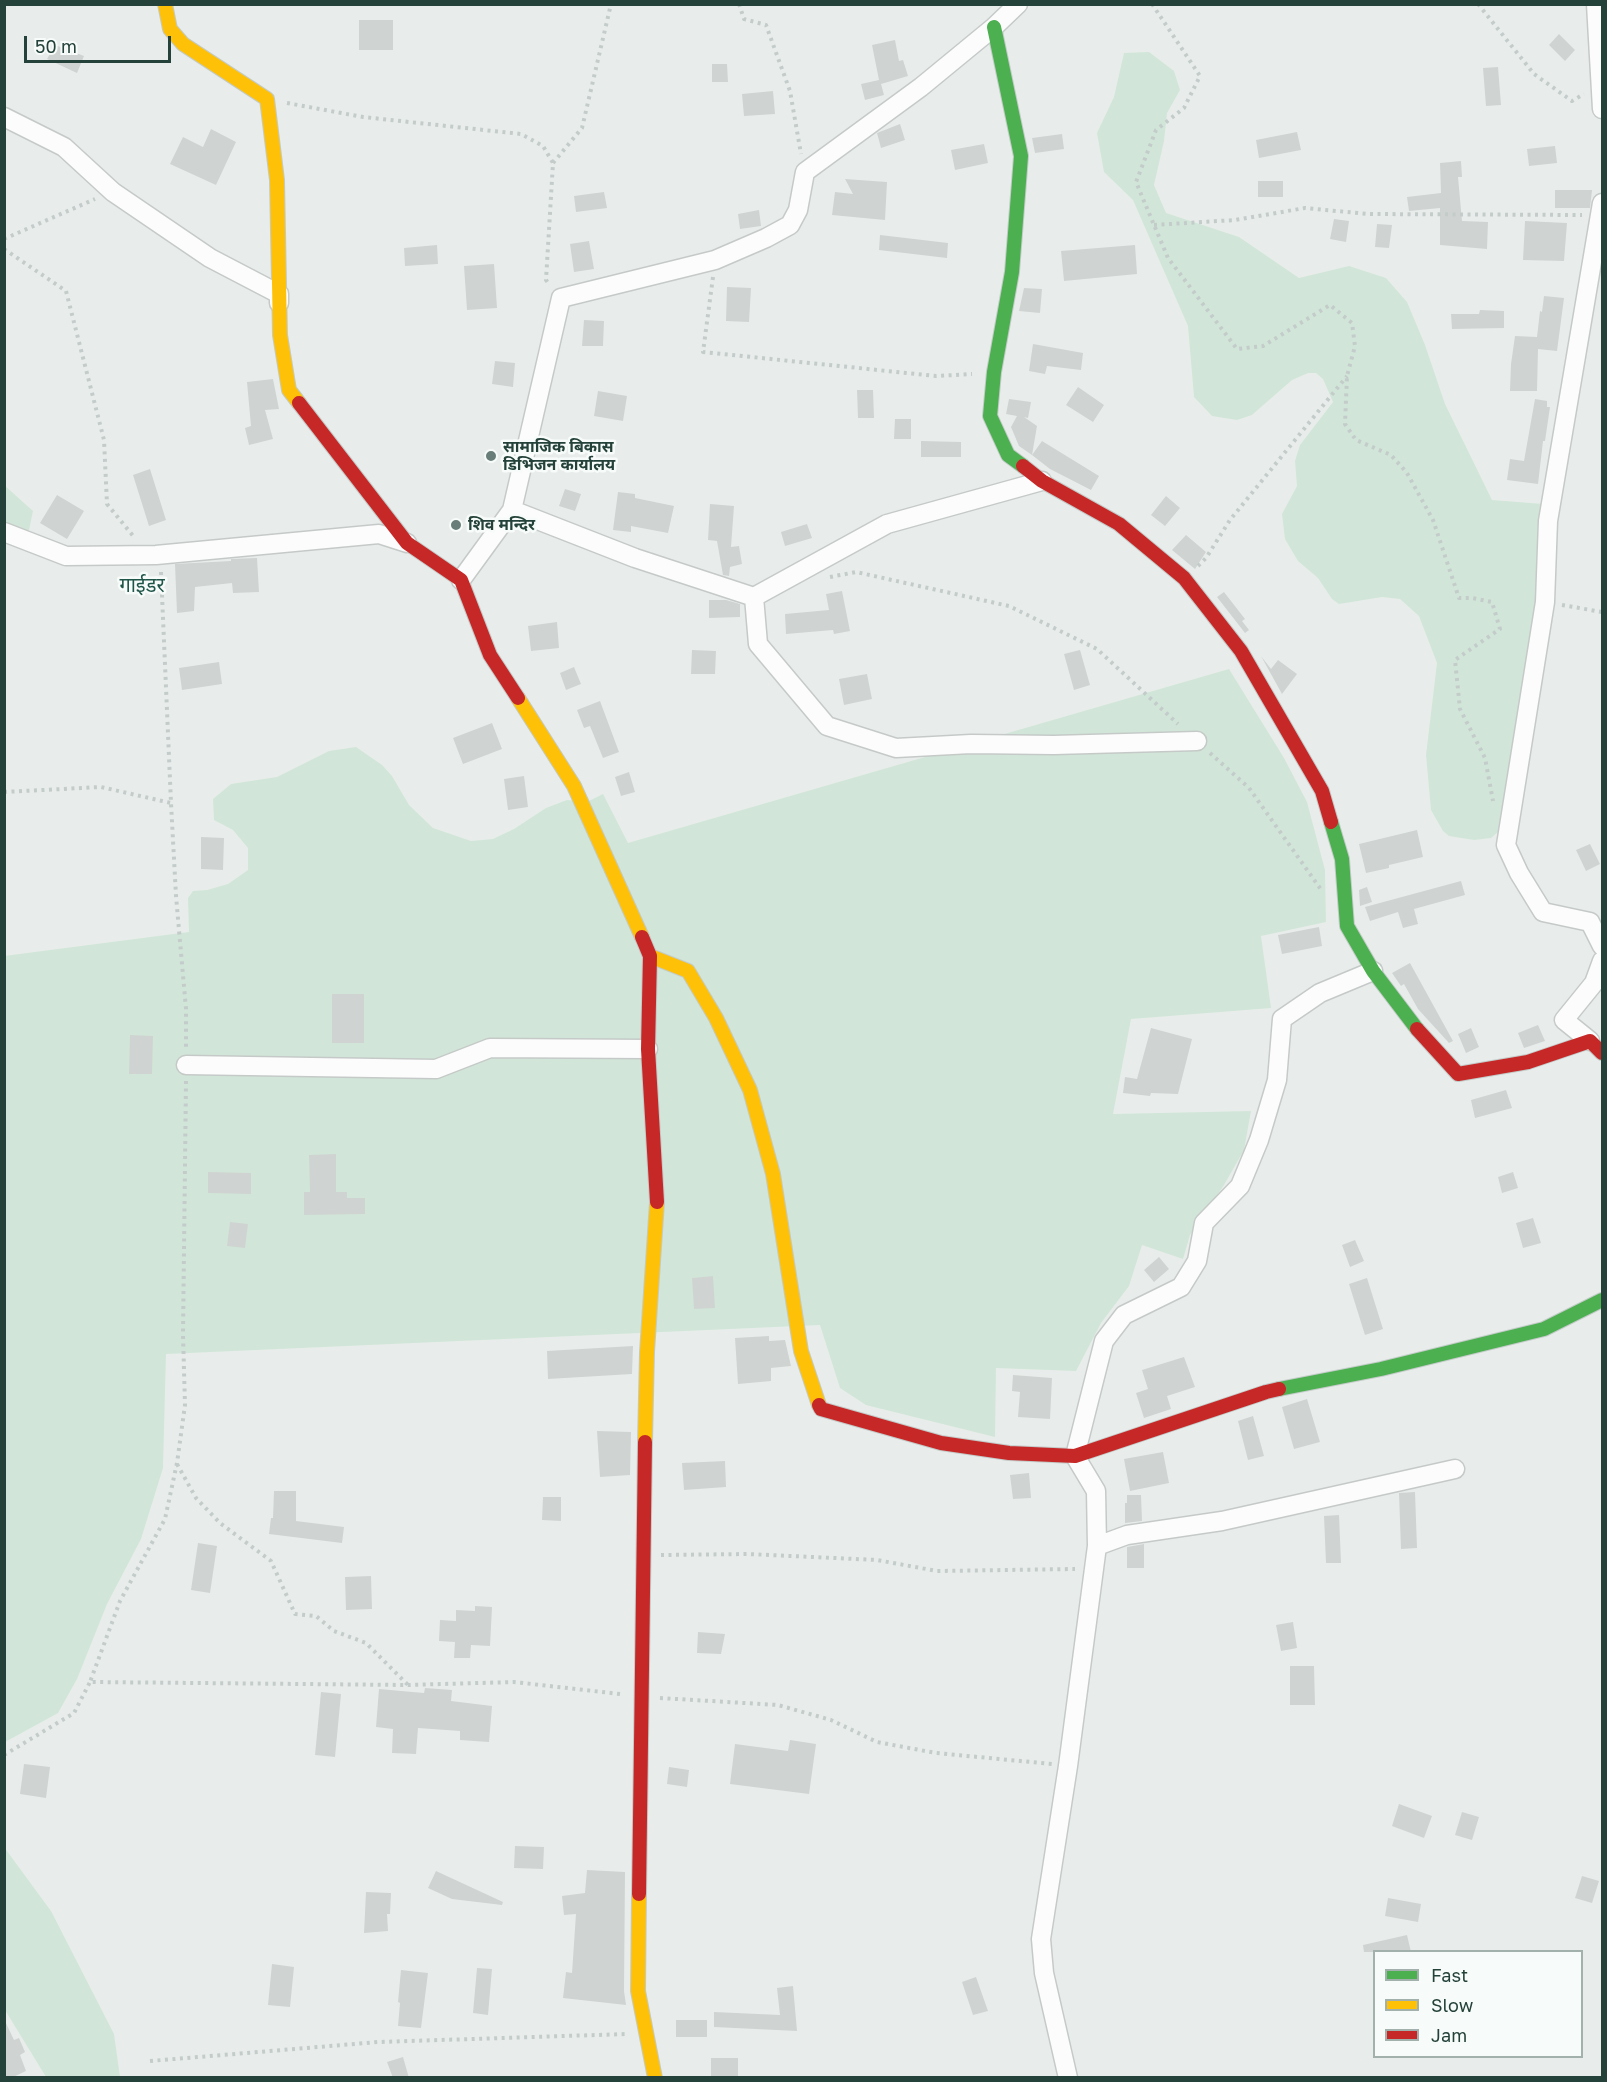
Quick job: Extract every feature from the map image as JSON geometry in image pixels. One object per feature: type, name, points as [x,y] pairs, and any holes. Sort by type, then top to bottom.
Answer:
[{"type":"street","points":[[165,4],[170,29],[183,44],[267,99],[277,180],[280,335]]},
{"type":"street","points":[[461,580],[512,510],[561,298],[715,260],[790,225],[798,210],[805,172],[921,87],[994,27],[1018,4]]},
{"type":"street","points":[[1596,4],[1602,109]]},
{"type":"street","points":[[994,27],[1021,156],[1012,272],[994,372],[990,416],[1008,455],[1042,481],[1119,524],[1184,578],[1241,651],[1322,791],[1342,859],[1347,926],[1373,971],[1407,1018],[1458,1074],[1596,1047]]},
{"type":"street","points":[[4,117],[64,147],[113,192],[210,258],[279,294],[280,335],[289,390],[407,543]]},
{"type":"street","points":[[1602,209],[1548,521],[1545,602],[1506,845],[1519,873],[1543,912],[1590,922],[1602,946]]},
{"type":"street","points":[[512,510],[635,558],[754,597],[887,524],[1042,481]]},
{"type":"street","points":[[4,532],[66,556],[156,555],[380,534],[407,543],[461,580],[490,655],[574,786],[650,956],[648,1049],[657,1208],[647,1352],[642,1555],[638,1991],[655,2078]]},
{"type":"street","points":[[754,597],[758,644],[827,726],[896,748],[971,744],[1054,745],[1197,741]]},
{"type":"street","points":[[650,956],[688,971],[716,1018],[750,1090],[773,1174],[801,1351],[821,1409],[941,1443],[1009,1453],[1075,1456],[1266,1392],[1381,1369],[1544,1329],[1602,1300]]},
{"type":"street","points":[[1596,1047],[1564,1020],[1594,983],[1602,962]]},
{"type":"street","points":[[1068,2078],[1044,1972],[1041,1939],[1068,1766],[1097,1546],[1096,1491],[1075,1456],[1104,1341],[1124,1315],[1180,1287],[1197,1261],[1204,1224],[1240,1186],[1258,1140],[1277,1080],[1282,1019],[1320,993],[1373,971]]},
{"type":"street","points":[[186,1065],[436,1069],[490,1048],[648,1049]]},
{"type":"street","points":[[1097,1546],[1127,1535],[1222,1521],[1455,1469]]},
{"type":"path","points":[[553,163],[582,128],[611,4]]},
{"type":"path","points":[[739,4],[744,19],[766,25],[790,91],[805,172]]},
{"type":"path","points":[[1152,4],[1200,76],[1185,108],[1156,130],[1136,182],[1168,258],[1237,348],[1263,346],[1330,305],[1352,323],[1355,346],[1347,376],[1345,424],[1356,440],[1391,455],[1407,473],[1433,520],[1459,598],[1492,602],[1500,629],[1455,660],[1460,709],[1485,758],[1494,802]]},
{"type":"path","points":[[1478,4],[1534,74],[1572,101],[1600,84]]},
{"type":"path","points":[[267,99],[363,117],[521,134],[543,146],[553,163],[546,280],[561,298]]},
{"type":"path","points":[[4,239],[113,192]]},
{"type":"path","points":[[1154,225],[1235,220],[1305,208],[1368,214],[1602,209]]},
{"type":"path","points":[[4,249],[66,291],[104,440],[107,504],[135,538],[156,555],[161,566],[176,896],[186,1009],[183,1335],[185,1405],[177,1463],[165,1519],[120,1601],[90,1682],[74,1713],[4,1755]]},
{"type":"path","points":[[715,260],[703,352],[936,376],[994,372]]},
{"type":"path","points":[[1184,578],[1206,558],[1230,520],[1347,376]]},
{"type":"path","points":[[827,578],[856,572],[1009,606],[1097,649],[1249,788],[1327,899]]},
{"type":"path","points":[[1545,602],[1602,612]]},
{"type":"path","points":[[4,792],[101,787],[171,803]]},
{"type":"path","points":[[177,1463],[196,1498],[220,1523],[271,1561],[296,1614],[316,1616],[334,1631],[366,1643],[408,1685]]},
{"type":"path","points":[[642,1555],[748,1554],[877,1560],[937,1571],[1094,1568]]},
{"type":"path","points":[[90,1682],[408,1685],[514,1682],[642,1697],[778,1705],[831,1720],[877,1742],[936,1753],[1068,1766]]},
{"type":"path","points":[[150,2061],[378,2042],[627,2034],[650,2054]]},
{"type":"green space","points":[[1149,52],[1174,71],[1180,90],[1167,113],[1164,141],[1154,185],[1166,213],[1239,237],[1299,278],[1349,266],[1386,278],[1407,302],[1425,345],[1445,404],[1492,500],[1556,505],[1504,827],[1491,838],[1474,840],[1449,836],[1443,831],[1431,810],[1426,755],[1437,663],[1419,616],[1400,599],[1382,597],[1339,604],[1332,599],[1318,578],[1298,561],[1285,539],[1282,514],[1297,486],[1295,461],[1300,445],[1333,402],[1323,379],[1316,373],[1308,373],[1292,380],[1252,415],[1237,420],[1212,416],[1194,397],[1188,326],[1133,200],[1104,172],[1097,133],[1114,97],[1124,53]]},
{"type":"green space","points":[[4,485],[33,511],[28,535],[5,527]]},
{"type":"green space","points":[[1229,669],[1284,758],[1307,802],[1325,870],[1326,922],[1261,936],[1271,1008],[1131,1019],[1113,1114],[1251,1111],[1244,1150],[1224,1185],[1190,1235],[1183,1259],[1142,1245],[1129,1286],[1101,1323],[1076,1371],[996,1368],[995,1437],[866,1405],[840,1388],[820,1325],[166,1354],[163,1468],[141,1539],[107,1604],[77,1679],[58,1713],[5,1742],[4,956],[189,932],[188,898],[193,891],[228,884],[248,870],[248,848],[233,830],[214,820],[213,799],[231,784],[277,777],[329,751],[356,747],[382,765],[392,776],[409,805],[433,828],[471,841],[493,839],[514,829],[546,808],[567,800],[587,802],[603,794],[628,843]]},
{"type":"green space","points":[[4,1847],[51,1911],[114,2034],[120,2077],[46,2077],[5,2010]]},
{"type":"building","points":[[359,20],[393,20],[393,50],[359,50]]},
{"type":"building","points":[[1559,34],[1575,50],[1565,61],[1549,45]]},
{"type":"building","points":[[895,40],[899,61],[903,60],[908,76],[881,84],[884,95],[865,100],[861,84],[879,80],[872,45]]},
{"type":"building","points":[[55,45],[84,56],[77,73],[47,59]]},
{"type":"building","points":[[712,64],[727,64],[728,82],[712,82]]},
{"type":"building","points":[[1498,67],[1501,105],[1486,106],[1483,68]]},
{"type":"building","points":[[773,91],[775,114],[744,116],[742,94]]},
{"type":"building","points":[[900,124],[905,140],[881,148],[877,133]]},
{"type":"building","points":[[211,129],[236,142],[216,185],[170,164],[183,137],[203,147]]},
{"type":"building","points":[[1297,132],[1301,150],[1259,158],[1256,140]]},
{"type":"building","points":[[1062,134],[1064,149],[1035,153],[1032,138]]},
{"type":"building","points":[[984,144],[988,163],[955,170],[951,150]]},
{"type":"building","points":[[1555,146],[1557,163],[1529,166],[1527,149]]},
{"type":"building","points":[[1461,161],[1462,177],[1458,177],[1462,221],[1488,222],[1487,249],[1440,245],[1440,208],[1409,211],[1407,197],[1441,193],[1440,163]]},
{"type":"building","points":[[845,179],[887,182],[885,220],[832,215],[835,192],[853,194]]},
{"type":"building","points":[[1258,181],[1283,181],[1283,197],[1258,197]]},
{"type":"building","points":[[1555,190],[1592,190],[1590,208],[1555,208]]},
{"type":"building","points":[[604,192],[607,208],[576,212],[574,196]]},
{"type":"building","points":[[759,210],[761,226],[740,229],[738,214]]},
{"type":"building","points":[[1334,219],[1349,221],[1346,242],[1330,239]]},
{"type":"building","points":[[1525,221],[1567,223],[1564,261],[1523,260]]},
{"type":"building","points":[[1377,224],[1392,225],[1389,248],[1375,247]]},
{"type":"building","points":[[880,235],[948,243],[947,258],[879,250]]},
{"type":"building","points":[[589,241],[594,269],[574,272],[570,244]]},
{"type":"building","points":[[437,245],[438,264],[405,266],[404,248]]},
{"type":"building","points":[[1135,245],[1137,274],[1064,281],[1061,251]]},
{"type":"building","points":[[494,264],[497,308],[467,310],[464,266]]},
{"type":"building","points":[[727,287],[751,288],[749,322],[726,321]]},
{"type":"building","points":[[1024,288],[1042,289],[1040,313],[1019,311]]},
{"type":"building","points":[[1544,296],[1564,298],[1557,351],[1538,349],[1537,391],[1510,391],[1515,336],[1537,337]]},
{"type":"building","points":[[1480,310],[1504,311],[1504,328],[1452,329],[1451,314],[1479,314]]},
{"type":"building","points":[[584,320],[604,321],[603,346],[582,346]]},
{"type":"building","points":[[1033,344],[1083,353],[1081,370],[1047,366],[1045,374],[1029,371]]},
{"type":"building","points":[[495,361],[515,363],[513,387],[492,384]]},
{"type":"building","points":[[273,379],[279,409],[265,410],[273,439],[249,445],[245,428],[251,426],[247,382]]},
{"type":"building","points":[[1078,387],[1104,405],[1093,422],[1066,405]]},
{"type":"building","points":[[857,390],[873,390],[874,418],[858,418]]},
{"type":"building","points":[[598,391],[627,396],[623,421],[594,416]]},
{"type":"building","points":[[1009,399],[1031,402],[1028,418],[1024,417],[1037,426],[1032,455],[1019,446],[1011,427],[1017,416],[1006,414]]},
{"type":"building","points":[[1535,399],[1547,401],[1547,407],[1550,407],[1538,484],[1507,480],[1510,459],[1524,461]]},
{"type":"building","points":[[895,419],[911,419],[911,439],[894,439]]},
{"type":"building","points":[[921,441],[961,442],[961,457],[921,457]]},
{"type":"building","points":[[1042,441],[1099,476],[1091,490],[1050,469],[1032,455]]},
{"type":"building","points":[[150,469],[166,520],[149,526],[133,475]]},
{"type":"building","points":[[565,489],[581,494],[575,511],[559,506]]},
{"type":"building","points":[[618,492],[635,494],[635,498],[674,506],[668,533],[631,526],[631,532],[613,530]]},
{"type":"building","points":[[57,495],[84,511],[67,539],[40,523]]},
{"type":"building","points":[[1166,496],[1180,508],[1165,526],[1151,515]]},
{"type":"building","points":[[710,504],[734,506],[731,547],[739,546],[742,564],[730,567],[729,576],[723,575],[717,541],[708,540]]},
{"type":"building","points":[[807,524],[812,538],[785,546],[781,532]]},
{"type":"building","points":[[1186,535],[1206,552],[1195,569],[1172,550]]},
{"type":"building","points":[[257,558],[259,592],[233,593],[232,583],[195,587],[194,611],[177,613],[175,564]]},
{"type":"building","points":[[842,591],[850,631],[834,634],[833,630],[786,634],[785,614],[829,610],[826,594]]},
{"type":"building","points":[[1224,592],[1245,619],[1242,621],[1249,630],[1245,633],[1217,597]]},
{"type":"building","points":[[709,600],[726,600],[740,604],[740,617],[709,618]]},
{"type":"building","points":[[557,622],[559,648],[531,651],[528,626]]},
{"type":"building","points":[[692,650],[716,651],[715,674],[691,674]]},
{"type":"building","points":[[1080,650],[1090,685],[1074,690],[1064,654]]},
{"type":"building","points":[[1261,656],[1271,669],[1278,660],[1297,674],[1282,694]]},
{"type":"building","points":[[219,662],[222,684],[182,690],[179,668]]},
{"type":"building","points":[[574,667],[581,684],[566,690],[560,673]]},
{"type":"building","points":[[867,674],[872,699],[844,705],[839,679]]},
{"type":"building","points":[[600,701],[619,752],[603,758],[590,726],[584,728],[577,710]]},
{"type":"building","points":[[492,723],[502,749],[463,764],[453,738]]},
{"type":"building","points":[[629,772],[635,792],[621,796],[615,777]]},
{"type":"building","points":[[524,776],[528,807],[508,810],[504,779]]},
{"type":"building","points":[[1417,830],[1423,857],[1366,873],[1359,844]]},
{"type":"building","points":[[201,837],[224,838],[223,870],[201,869]]},
{"type":"building","points":[[1590,844],[1600,864],[1586,871],[1576,850]]},
{"type":"building","points":[[1461,881],[1465,895],[1414,909],[1418,924],[1403,928],[1398,912],[1370,921],[1365,907]]},
{"type":"building","points":[[1367,887],[1372,902],[1360,906],[1359,890]]},
{"type":"building","points":[[1319,927],[1322,946],[1282,954],[1278,935]]},
{"type":"building","points":[[1410,963],[1453,1041],[1449,1043],[1418,1009],[1404,984],[1401,986],[1392,973]]},
{"type":"building","points":[[332,994],[364,994],[364,1043],[332,1043]]},
{"type":"building","points":[[1538,1025],[1545,1041],[1524,1048],[1518,1033]]},
{"type":"building","points":[[1151,1028],[1192,1039],[1178,1094],[1151,1093],[1150,1096],[1123,1093],[1125,1077],[1137,1079]]},
{"type":"building","points":[[1471,1028],[1479,1047],[1466,1053],[1458,1034]]},
{"type":"building","points":[[130,1035],[153,1036],[152,1074],[129,1074]]},
{"type":"building","points":[[1506,1090],[1512,1108],[1475,1118],[1471,1100]]},
{"type":"building","points":[[336,1154],[336,1192],[347,1192],[347,1198],[365,1198],[365,1214],[304,1215],[304,1192],[310,1192],[309,1155]]},
{"type":"building","points":[[208,1172],[251,1173],[251,1194],[208,1193]]},
{"type":"building","points":[[1513,1172],[1518,1188],[1502,1193],[1498,1177]]},
{"type":"building","points":[[1533,1218],[1541,1243],[1523,1248],[1516,1223]]},
{"type":"building","points":[[230,1222],[248,1224],[245,1248],[227,1246]]},
{"type":"building","points":[[1355,1240],[1364,1261],[1350,1267],[1342,1245]]},
{"type":"building","points":[[1159,1257],[1169,1269],[1154,1282],[1144,1270]]},
{"type":"building","points":[[713,1276],[715,1308],[694,1309],[692,1278]]},
{"type":"building","points":[[1367,1278],[1383,1329],[1365,1335],[1349,1284]]},
{"type":"building","points":[[769,1336],[769,1341],[785,1340],[791,1366],[771,1368],[771,1381],[738,1384],[735,1338]]},
{"type":"building","points":[[633,1346],[632,1374],[548,1379],[547,1351]]},
{"type":"building","points":[[1184,1357],[1195,1387],[1167,1396],[1171,1409],[1144,1418],[1136,1393],[1148,1389],[1142,1370]]},
{"type":"building","points":[[1013,1375],[1052,1378],[1050,1419],[1018,1417],[1020,1392],[1012,1391]]},
{"type":"building","points":[[1307,1399],[1320,1442],[1294,1449],[1282,1407]]},
{"type":"building","points":[[1253,1416],[1264,1456],[1248,1460],[1238,1421]]},
{"type":"building","points":[[597,1431],[631,1432],[630,1475],[600,1477]]},
{"type":"building","points":[[1163,1452],[1169,1483],[1130,1491],[1124,1459]]},
{"type":"building","points":[[725,1461],[726,1487],[684,1490],[682,1463]]},
{"type":"building","points":[[1029,1473],[1031,1498],[1013,1499],[1010,1475]]},
{"type":"building","points":[[274,1491],[296,1491],[296,1521],[344,1527],[342,1543],[269,1534],[271,1518],[273,1518]]},
{"type":"building","points":[[1415,1492],[1417,1548],[1401,1549],[1399,1493]]},
{"type":"building","points":[[1127,1495],[1141,1495],[1142,1521],[1125,1523]]},
{"type":"building","points":[[543,1497],[561,1497],[561,1521],[542,1520]]},
{"type":"building","points":[[1339,1515],[1341,1563],[1326,1563],[1324,1516]]},
{"type":"building","points":[[198,1543],[217,1546],[210,1593],[191,1590]]},
{"type":"building","points":[[1144,1544],[1144,1568],[1127,1568],[1127,1547]]},
{"type":"building","points":[[371,1576],[372,1609],[346,1610],[345,1577]]},
{"type":"building","points":[[475,1606],[492,1607],[490,1646],[471,1645],[470,1658],[454,1658],[455,1642],[439,1641],[440,1620],[456,1621],[456,1610],[475,1611]]},
{"type":"building","points":[[1293,1622],[1297,1648],[1281,1651],[1276,1625]]},
{"type":"building","points":[[698,1632],[725,1634],[721,1654],[697,1653]]},
{"type":"building","points":[[1290,1666],[1314,1666],[1315,1705],[1290,1705]]},
{"type":"building","points":[[425,1688],[452,1690],[451,1701],[492,1706],[489,1742],[460,1740],[460,1731],[418,1728],[416,1754],[392,1753],[393,1729],[376,1727],[379,1689],[424,1693]]},
{"type":"building","points":[[321,1692],[341,1694],[335,1757],[315,1755]]},
{"type":"building","points":[[790,1740],[816,1744],[809,1794],[730,1784],[735,1744],[788,1751]]},
{"type":"building","points":[[24,1764],[50,1767],[46,1798],[20,1794]]},
{"type":"building","points":[[669,1767],[689,1770],[687,1787],[667,1784]]},
{"type":"building","points":[[1399,1804],[1432,1816],[1424,1838],[1392,1826]]},
{"type":"building","points":[[1462,1812],[1479,1817],[1472,1840],[1455,1835]]},
{"type":"building","points":[[515,1846],[544,1847],[543,1869],[514,1868]]},
{"type":"building","points":[[587,1870],[625,1872],[624,1991],[626,2005],[563,1998],[566,1972],[572,1973],[576,1914],[564,1915],[562,1896],[585,1893]]},
{"type":"building","points":[[436,1871],[503,1902],[502,1905],[452,1899],[428,1888]]},
{"type":"building","points":[[1582,1876],[1599,1881],[1592,1903],[1575,1898]]},
{"type":"building","points":[[366,1892],[391,1893],[390,1914],[387,1914],[388,1931],[364,1933]]},
{"type":"building","points":[[1388,1898],[1421,1904],[1418,1922],[1385,1916]]},
{"type":"building","points":[[1407,1935],[1411,1950],[1364,1952],[1363,1945]]},
{"type":"building","points":[[272,1964],[294,1967],[290,2007],[268,2005]]},
{"type":"building","points":[[477,1968],[492,1969],[488,2015],[473,2013]]},
{"type":"building","points":[[401,1970],[428,1973],[421,2028],[398,2026]]},
{"type":"building","points":[[976,1977],[988,2011],[973,2015],[962,1982]]},
{"type":"building","points":[[793,1986],[797,2031],[714,2027],[714,2012],[780,2015],[777,1988]]},
{"type":"building","points":[[4,2019],[14,2040],[19,2038],[25,2052],[20,2055],[26,2071],[11,2078],[4,2078]]},
{"type":"building","points":[[676,2020],[707,2020],[707,2037],[676,2037]]},
{"type":"building","points":[[403,2057],[409,2078],[393,2078],[387,2062]]},
{"type":"building","points":[[711,2058],[738,2058],[738,2078],[711,2078]]},
{"type":"traffic: fast","points":[[994,27],[1021,156],[1012,272],[994,372],[990,416],[1008,455],[1023,466]]},
{"type":"traffic: fast","points":[[1331,822],[1342,859],[1347,926],[1373,971],[1417,1029]]},
{"type":"traffic: fast","points":[[1279,1389],[1381,1369],[1544,1329],[1602,1300]]},
{"type":"traffic: slow","points":[[165,4],[170,29],[183,44],[267,99],[277,180],[280,335],[289,390],[299,403]]},
{"type":"traffic: slow","points":[[518,698],[574,786],[642,937]]},
{"type":"traffic: slow","points":[[650,956],[688,971],[716,1018],[750,1090],[773,1174],[801,1351],[819,1405]]},
{"type":"traffic: slow","points":[[645,1442],[647,1352],[657,1202]]},
{"type":"traffic: slow","points":[[639,1894],[638,1991],[655,2078]]},
{"type":"traffic: jam","points":[[299,403],[407,543],[461,580],[490,655],[518,698]]},
{"type":"traffic: jam","points":[[1023,466],[1042,481],[1119,524],[1184,578],[1241,651],[1322,791],[1331,822]]},
{"type":"traffic: jam","points":[[642,937],[650,956],[648,1049],[657,1202]]},
{"type":"traffic: jam","points":[[1417,1029],[1458,1074],[1528,1062],[1590,1041],[1602,1053]]},
{"type":"traffic: jam","points":[[819,1405],[821,1409],[941,1443],[1009,1453],[1075,1456],[1279,1389]]},
{"type":"traffic: jam","points":[[639,1894],[645,1442]]},
{"type":"place","name":"सामाजिक बिकास डिभिजन कार्यालय","points":[[491,456]]},
{"type":"place","name":"शिव मन्दिर","points":[[456,525]]},
{"type":"district","name":"गाईडर","points":[[142,586]]}]
